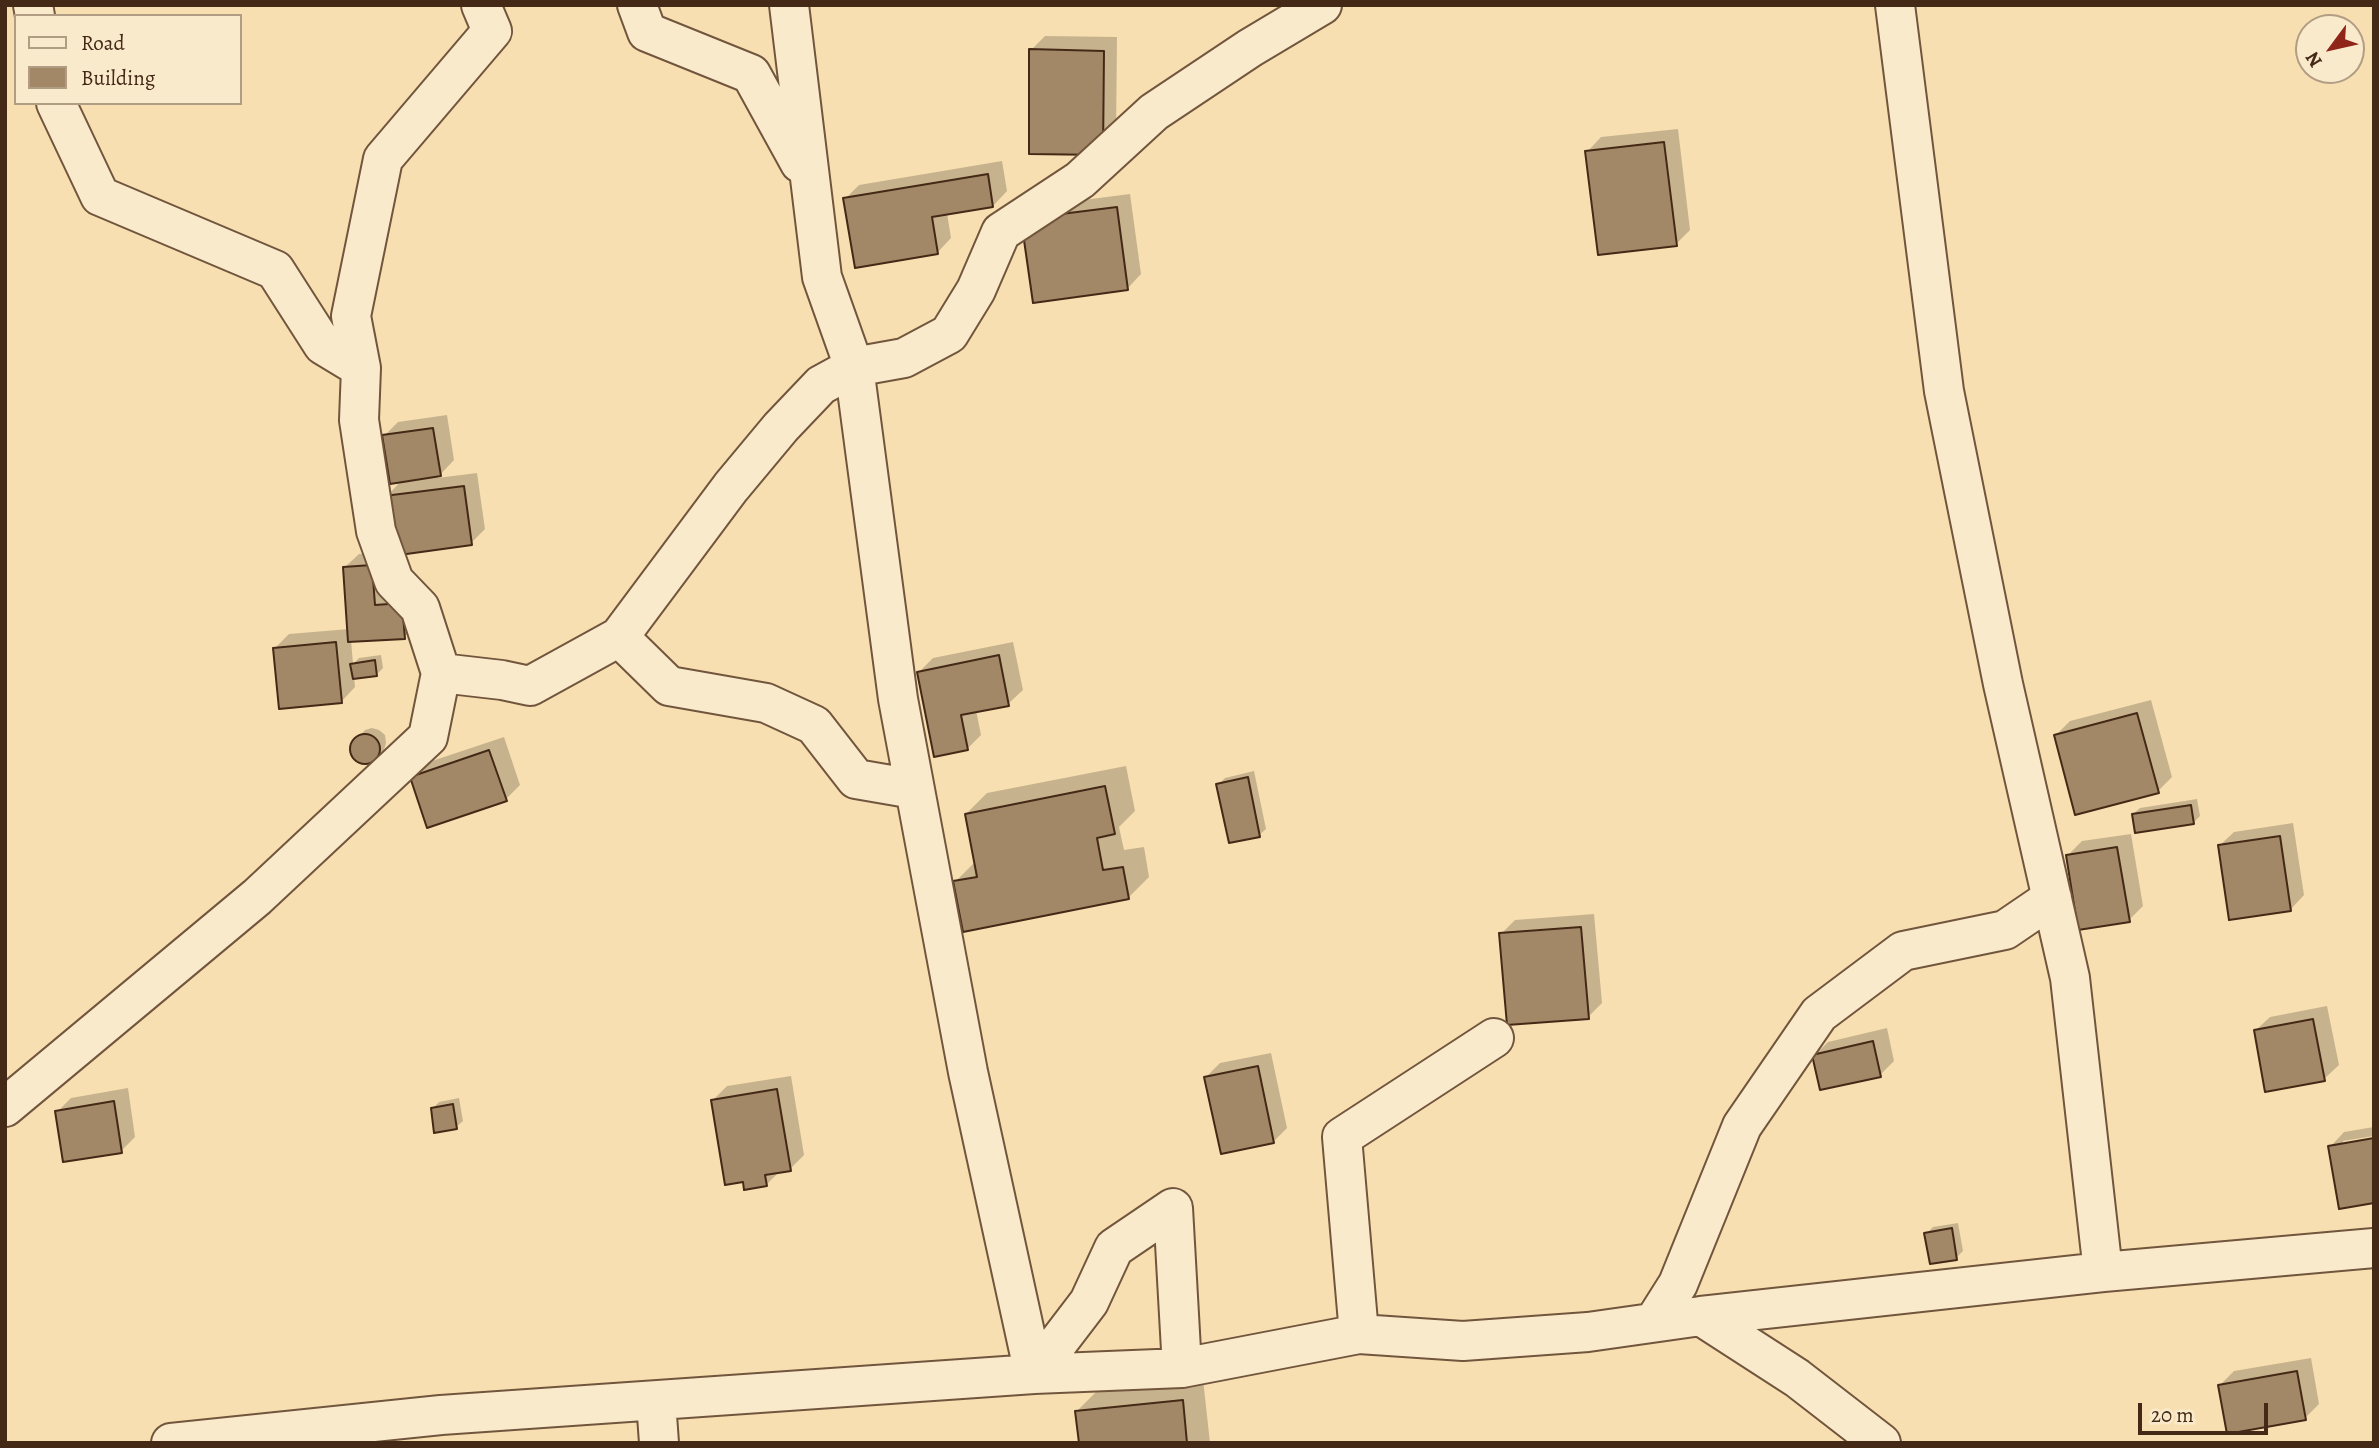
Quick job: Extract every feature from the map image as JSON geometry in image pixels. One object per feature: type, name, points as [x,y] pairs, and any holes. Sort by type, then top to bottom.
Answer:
[{"type":"street","points":[[5,1107],[257,897],[428,737],[442,673],[420,608],[394,581],[376,531],[359,420],[360,368],[351,316],[383,159],[492,31],[481,5]]},
{"type":"street","points":[[636,5],[647,32],[751,74],[809,178]]},
{"type":"street","points":[[789,5],[822,277],[854,367],[898,699],[914,789],[968,1072],[1034,1374]]},
{"type":"street","points":[[442,673],[530,686],[619,637],[731,487],[821,385],[854,367],[904,358],[949,334],[976,290],[1001,232],[1080,180],[1154,112],[1250,48],[1322,5]]},
{"type":"street","points":[[1895,5],[1944,391],[2003,684],[2070,978],[2103,1272]]},
{"type":"street","points":[[57,105],[100,196],[275,270],[323,345],[360,368]]},
{"type":"street","points":[[619,637],[669,687],[766,703],[814,725],[856,779],[914,789]]},
{"type":"street","points":[[1654,1322],[1678,1284],[1742,1126],[1819,1014],[1903,951],[2005,930],[2052,898]]},
{"type":"street","points":[[1359,1334],[1342,1137],[1494,1038]]},
{"type":"street","points":[[1034,1374],[1089,1302],[1114,1248],[1173,1208],[1182,1367]]},
{"type":"street","points":[[171,1443],[441,1415],[1034,1374],[1182,1367],[1359,1334],[1464,1341],[1588,1332],[1701,1316],[2103,1272],[2374,1248]]},
{"type":"street","points":[[1701,1316],[1797,1378],[1881,1443]]},
{"type":"street","points":[[656,1401],[659,1443]]},
{"type":"building","points":[[1029,49],[1104,51],[1103,155],[1029,154]]},
{"type":"building","points":[[1664,142],[1677,246],[1598,255],[1585,151]]},
{"type":"building","points":[[988,174],[993,207],[932,217],[938,254],[855,268],[843,198]]},
{"type":"building","points":[[1117,207],[1128,290],[1033,303],[1021,219]]},
{"type":"building","points":[[433,428],[441,476],[390,484],[382,435]]},
{"type":"building","points":[[464,486],[472,545],[392,556],[384,496]]},
{"type":"building","points":[[372,565],[375,605],[402,603],[405,639],[348,642],[343,567]]},
{"type":"building","points":[[336,642],[342,703],[279,709],[273,648]]},
{"type":"building","points":[[999,655],[1009,706],[961,715],[968,750],[934,757],[917,672]]},
{"type":"building","points":[[375,660],[377,676],[353,679],[350,664]]},
{"type":"building","points":[[2137,713],[2159,793],[2075,815],[2054,735]]},
{"type":"building","points":[[365,734],[371,735],[379,743],[379,755],[371,763],[365,764],[359,763],[351,755],[350,749],[351,743],[359,735]]},
{"type":"building","points":[[489,750],[507,801],[427,828],[410,777]]},
{"type":"building","points":[[1248,777],[1260,837],[1229,843],[1216,784]]},
{"type":"building","points":[[1105,786],[1115,834],[1097,838],[1103,870],[1123,867],[1129,899],[963,932],[953,881],[977,877],[965,814]]},
{"type":"building","points":[[2191,805],[2194,824],[2135,833],[2132,814]]},
{"type":"building","points":[[2280,836],[2291,911],[2229,920],[2218,845]]},
{"type":"building","points":[[2117,847],[2130,922],[2078,930],[2066,855]]},
{"type":"building","points":[[1581,927],[1589,1019],[1507,1025],[1499,933]]},
{"type":"building","points":[[2313,1019],[2325,1081],[2265,1092],[2254,1030]]},
{"type":"building","points":[[1873,1041],[1881,1077],[1820,1090],[1812,1055]]},
{"type":"building","points":[[1258,1066],[1274,1143],[1221,1154],[1204,1077]]},
{"type":"building","points":[[777,1089],[791,1171],[765,1175],[767,1186],[744,1190],[743,1182],[725,1185],[711,1100]]},
{"type":"building","points":[[114,1101],[122,1153],[63,1162],[55,1111]]},
{"type":"building","points":[[453,1104],[457,1129],[434,1133],[431,1108]]},
{"type":"building","points":[[2374,1138],[2374,1203],[2339,1209],[2328,1146]]},
{"type":"building","points":[[1952,1228],[1957,1260],[1930,1264],[1924,1233]]},
{"type":"building","points":[[2297,1371],[2306,1420],[2227,1434],[2218,1385]]},
{"type":"building","points":[[1183,1400],[1187,1443],[1079,1443],[1075,1411]]}]
